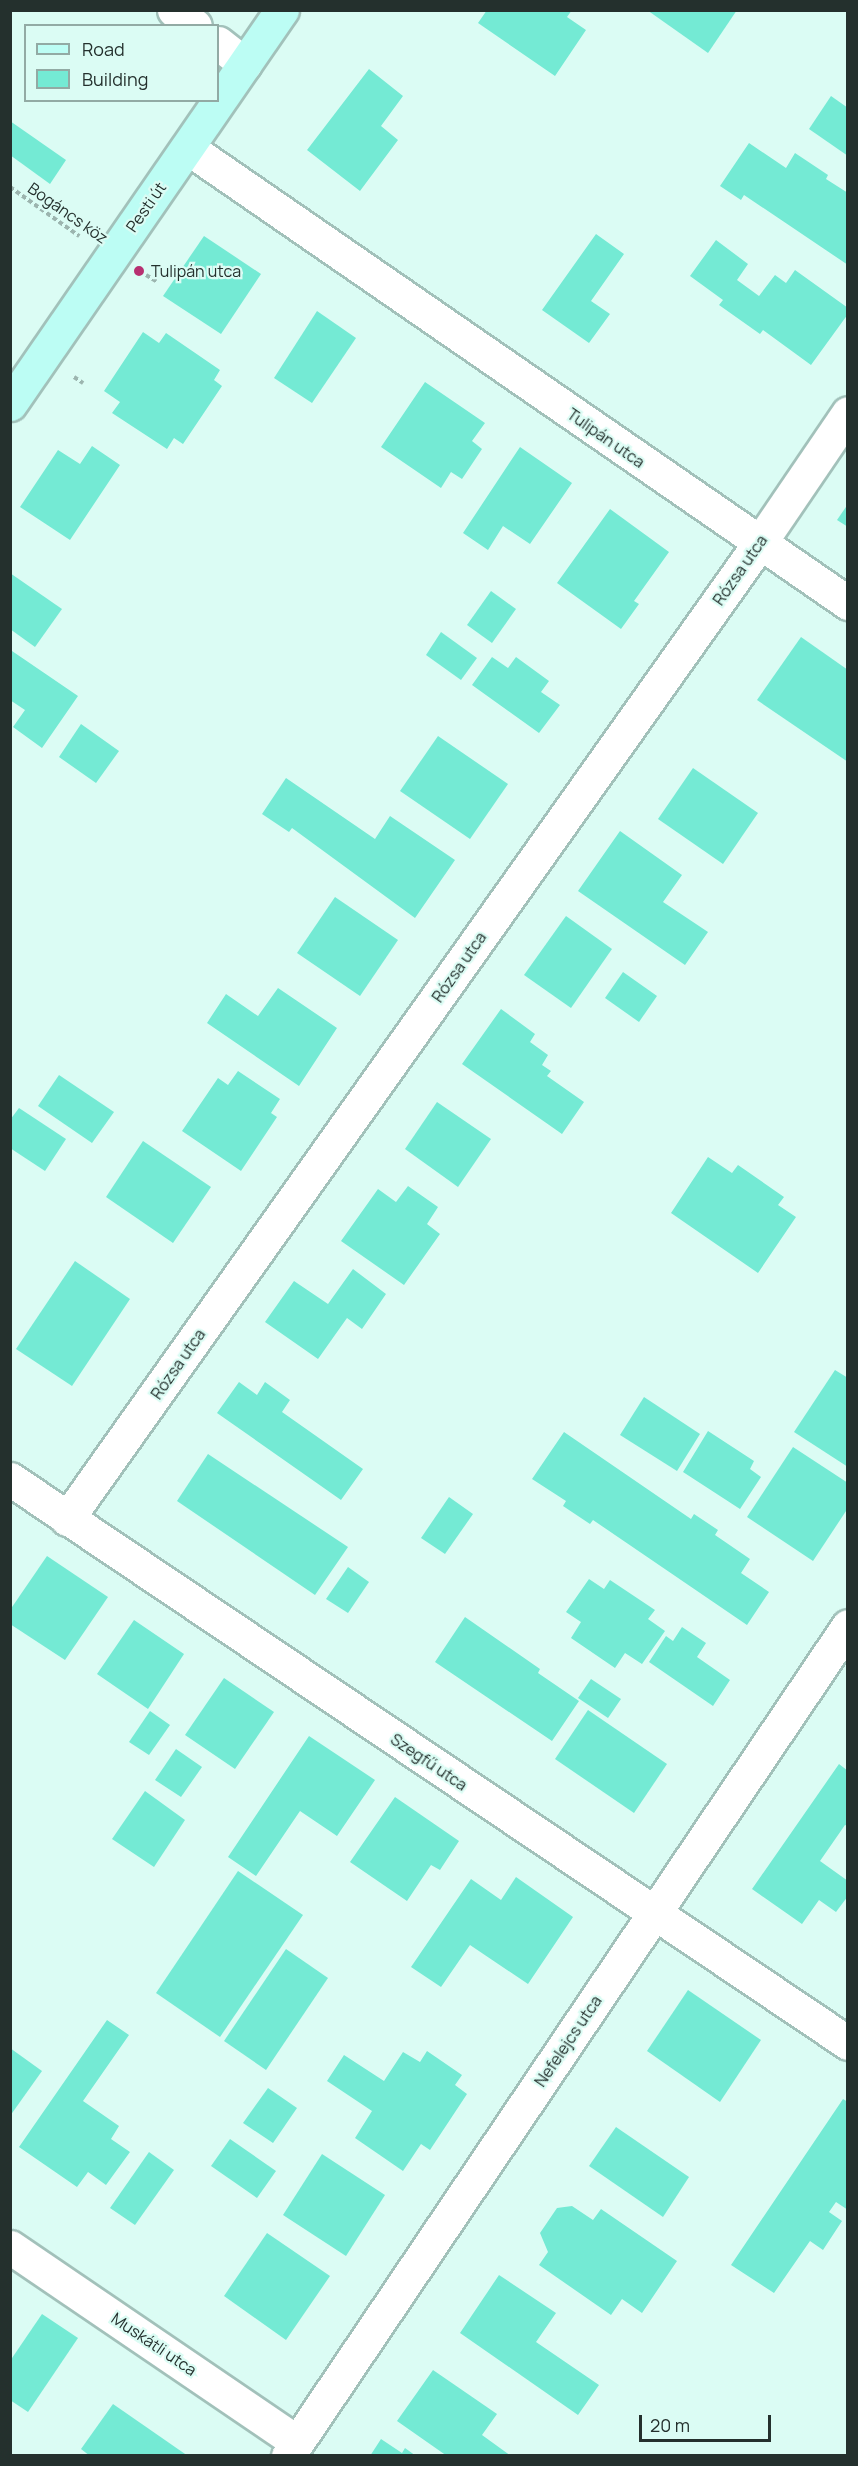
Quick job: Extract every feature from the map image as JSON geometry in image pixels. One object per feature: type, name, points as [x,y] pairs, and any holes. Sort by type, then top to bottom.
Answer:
[{"type":"street","points":[[174,10],[192,24]]},
{"type":"street","name":"Pesti út","points":[[10,404],[282,10]]},
{"type":"street","points":[[219,44],[245,64]]},
{"type":"street","name":"Tulipán utca","points":[[188,148],[759,544],[848,603]]},
{"type":"street","name":"Rózsa utca","points":[[68,1519],[759,544],[848,413]]},
{"type":"street","name":"Szegfű utca","points":[[10,1479],[848,2043]]},
{"type":"street","name":"Nefelejcs utca","points":[[292,2449],[848,1626]]},
{"type":"street","name":"Muskátli utca","points":[[10,2247],[292,2449]]},
{"type":"path","name":"Bogáncs köz","points":[[10,187],[111,259]]},
{"type":"building","points":[[487,10],[572,10],[567,17],[586,30],[555,76],[478,23]]},
{"type":"building","points":[[647,10],[737,10],[708,53]]},
{"type":"building","points":[[369,69],[403,96],[381,126],[398,140],[360,191],[307,150]]},
{"type":"building","points":[[831,96],[848,108],[848,156],[809,129]]},
{"type":"building","points":[[10,121],[66,160],[50,184],[10,155]]},
{"type":"building","points":[[749,143],[786,168],[795,153],[828,175],[826,179],[848,193],[848,265],[744,195],[741,200],[720,186]]},
{"type":"building","points":[[596,234],[624,254],[591,301],[610,314],[589,343],[542,310]]},
{"type":"building","points":[[204,236],[261,274],[221,334],[163,296]]},
{"type":"building","points":[[716,240],[748,264],[737,280],[759,296],[775,275],[786,283],[795,270],[848,308],[848,314],[811,365],[763,330],[760,334],[719,305],[723,300],[690,276]]},
{"type":"building","points":[[317,311],[356,338],[312,403],[274,378]]},
{"type":"building","points":[[143,332],[159,343],[166,333],[220,370],[214,380],[222,386],[183,444],[174,438],[167,449],[112,413],[120,402],[104,391]]},
{"type":"building","points":[[425,382],[485,423],[472,441],[482,449],[462,479],[451,472],[441,488],[381,447]]},
{"type":"building","points":[[92,446],[120,465],[70,540],[20,507],[58,450],[80,464]]},
{"type":"building","points":[[520,447],[572,483],[530,544],[503,526],[488,550],[463,533]]},
{"type":"building","points":[[848,504],[848,527],[837,520]]},
{"type":"building","points":[[610,509],[669,552],[634,601],[639,604],[621,629],[557,583]]},
{"type":"building","points":[[10,573],[62,609],[35,647],[10,629]]},
{"type":"building","points":[[491,591],[516,609],[492,643],[467,625]]},
{"type":"building","points":[[441,632],[477,658],[461,680],[426,655]]},
{"type":"building","points":[[801,637],[848,670],[848,762],[757,700]]},
{"type":"building","points":[[12,651],[78,696],[42,748],[13,727],[25,710],[10,700]]},
{"type":"building","points":[[492,657],[508,668],[516,657],[549,681],[541,692],[560,705],[539,733],[472,685]]},
{"type":"building","points":[[81,724],[119,751],[96,783],[59,757]]},
{"type":"building","points":[[438,736],[508,784],[470,839],[400,791]]},
{"type":"building","points":[[693,768],[758,813],[723,864],[658,819]]},
{"type":"building","points":[[286,778],[375,839],[390,816],[455,860],[415,918],[292,828],[289,832],[262,814]]},
{"type":"building","points":[[620,831],[682,875],[663,902],[708,932],[685,965],[578,891]]},
{"type":"building","points":[[335,897],[398,940],[360,996],[297,953]]},
{"type":"building","points":[[566,916],[612,949],[571,1008],[524,975]]},
{"type":"building","points":[[623,972],[657,996],[639,1022],[605,998]]},
{"type":"building","points":[[278,988],[337,1028],[299,1086],[207,1023],[226,994],[258,1016]]},
{"type":"building","points":[[501,1009],[535,1034],[530,1042],[548,1055],[542,1065],[551,1071],[547,1076],[584,1102],[562,1134],[462,1064]]},
{"type":"building","points":[[238,1071],[280,1099],[271,1113],[277,1117],[241,1171],[182,1131],[218,1078],[228,1085]]},
{"type":"building","points":[[59,1075],[114,1112],[92,1143],[38,1106]]},
{"type":"building","points":[[437,1102],[491,1139],[458,1187],[405,1149]]},
{"type":"building","points":[[19,1108],[66,1139],[45,1171],[10,1148],[10,1120]]},
{"type":"building","points":[[143,1141],[211,1187],[173,1243],[106,1197]]},
{"type":"building","points":[[708,1157],[732,1173],[738,1165],[784,1197],[778,1205],[796,1217],[758,1273],[671,1213]]},
{"type":"building","points":[[408,1186],[438,1207],[427,1224],[440,1234],[404,1285],[341,1241],[378,1189],[396,1202]]},
{"type":"building","points":[[75,1261],[130,1299],[72,1386],[16,1349]]},
{"type":"building","points":[[353,1269],[386,1294],[362,1329],[347,1318],[318,1359],[265,1322],[294,1281],[328,1304]]},
{"type":"building","points":[[835,1370],[848,1378],[848,1467],[794,1432]]},
{"type":"building","points":[[239,1382],[257,1395],[265,1382],[290,1400],[282,1412],[363,1469],[341,1500],[217,1413]]},
{"type":"building","points":[[644,1397],[700,1434],[677,1471],[620,1435]]},
{"type":"building","points":[[708,1431],[754,1461],[750,1469],[761,1477],[740,1509],[683,1472]]},
{"type":"building","points":[[564,1432],[691,1519],[694,1514],[718,1530],[715,1535],[750,1559],[741,1573],[769,1592],[747,1625],[593,1520],[590,1524],[563,1506],[566,1501],[532,1479]]},
{"type":"building","points":[[793,1447],[848,1483],[848,1508],[813,1561],[747,1517]]},
{"type":"building","points":[[208,1454],[348,1547],[315,1595],[177,1501]]},
{"type":"building","points":[[449,1497],[473,1514],[445,1554],[421,1538]]},
{"type":"building","points":[[47,1556],[108,1597],[65,1660],[10,1624],[10,1610]]},
{"type":"building","points":[[348,1567],[369,1582],[348,1613],[326,1599]]},
{"type":"building","points":[[589,1579],[604,1589],[610,1580],[655,1610],[648,1619],[665,1631],[642,1664],[625,1653],[615,1668],[571,1638],[581,1622],[566,1612]]},
{"type":"building","points":[[465,1617],[540,1669],[538,1673],[579,1701],[552,1741],[435,1662]]},
{"type":"building","points":[[134,1620],[184,1654],[148,1709],[97,1674]]},
{"type":"building","points":[[682,1627],[706,1643],[697,1657],[730,1680],[713,1706],[649,1662],[666,1636],[673,1641]]},
{"type":"building","points":[[224,1678],[274,1712],[235,1769],[185,1735]]},
{"type":"building","points":[[591,1679],[621,1699],[608,1718],[578,1698]]},
{"type":"building","points":[[588,1710],[667,1764],[634,1813],[555,1759]]},
{"type":"building","points":[[150,1711],[170,1725],[149,1755],[129,1742]]},
{"type":"building","points":[[309,1736],[375,1780],[337,1836],[300,1811],[256,1876],[228,1857]]},
{"type":"building","points":[[176,1749],[202,1767],[181,1797],[155,1780]]},
{"type":"building","points":[[839,1764],[848,1771],[848,1826],[845,1825],[820,1861],[848,1881],[848,1896],[836,1912],[819,1900],[802,1924],[752,1889]]},
{"type":"building","points":[[145,1791],[185,1820],[154,1867],[112,1839]]},
{"type":"building","points":[[395,1797],[459,1841],[440,1870],[431,1865],[407,1901],[350,1862]]},
{"type":"building","points":[[238,1871],[303,1915],[220,2037],[156,1993]]},
{"type":"building","points":[[516,1877],[573,1917],[528,1984],[470,1945],[441,1987],[411,1967],[471,1879],[501,1900]]},
{"type":"building","points":[[286,1949],[328,1978],[266,2070],[224,2041]]},
{"type":"building","points":[[688,1990],[761,2040],[720,2102],[647,2051]]},
{"type":"building","points":[[107,2020],[129,2035],[83,2101],[119,2126],[111,2139],[130,2152],[106,2185],[88,2172],[77,2187],[19,2147]]},
{"type":"building","points":[[10,2048],[42,2071],[10,2116]]},
{"type":"building","points":[[427,2051],[462,2075],[455,2085],[467,2094],[430,2150],[421,2144],[403,2171],[355,2138],[372,2111],[327,2081],[344,2055],[384,2081],[403,2052],[420,2062]]},
{"type":"building","points":[[268,2088],[297,2108],[273,2143],[243,2123]]},
{"type":"building","points":[[843,2099],[848,2102],[848,2210],[836,2202],[829,2212],[842,2221],[823,2250],[810,2241],[774,2293],[731,2265]]},
{"type":"building","points":[[616,2127],[689,2177],[663,2217],[589,2166]]},
{"type":"building","points":[[230,2139],[276,2171],[257,2198],[211,2166]]},
{"type":"building","points":[[149,2152],[174,2170],[135,2225],[110,2208]]},
{"type":"building","points":[[322,2154],[385,2195],[346,2256],[283,2215]]},
{"type":"building","points":[[572,2206],[593,2220],[601,2209],[677,2261],[642,2313],[622,2299],[611,2315],[539,2265],[548,2252],[540,2233],[557,2208]]},
{"type":"building","points":[[267,2233],[330,2276],[286,2340],[224,2296]]},
{"type":"building","points":[[499,2275],[556,2313],[536,2342],[599,2385],[578,2415],[460,2333]]},
{"type":"building","points":[[42,2314],[78,2338],[28,2412],[10,2400],[10,2361]]},
{"type":"building","points":[[433,2370],[497,2414],[482,2435],[511,2456],[447,2456],[397,2421]]},
{"type":"building","points":[[113,2404],[188,2456],[90,2456],[81,2449]]},
{"type":"building","points":[[381,2439],[402,2453],[405,2448],[416,2456],[370,2456]]},
{"type":"place","name":"Tulipán utca","points":[[139,271]]}]
